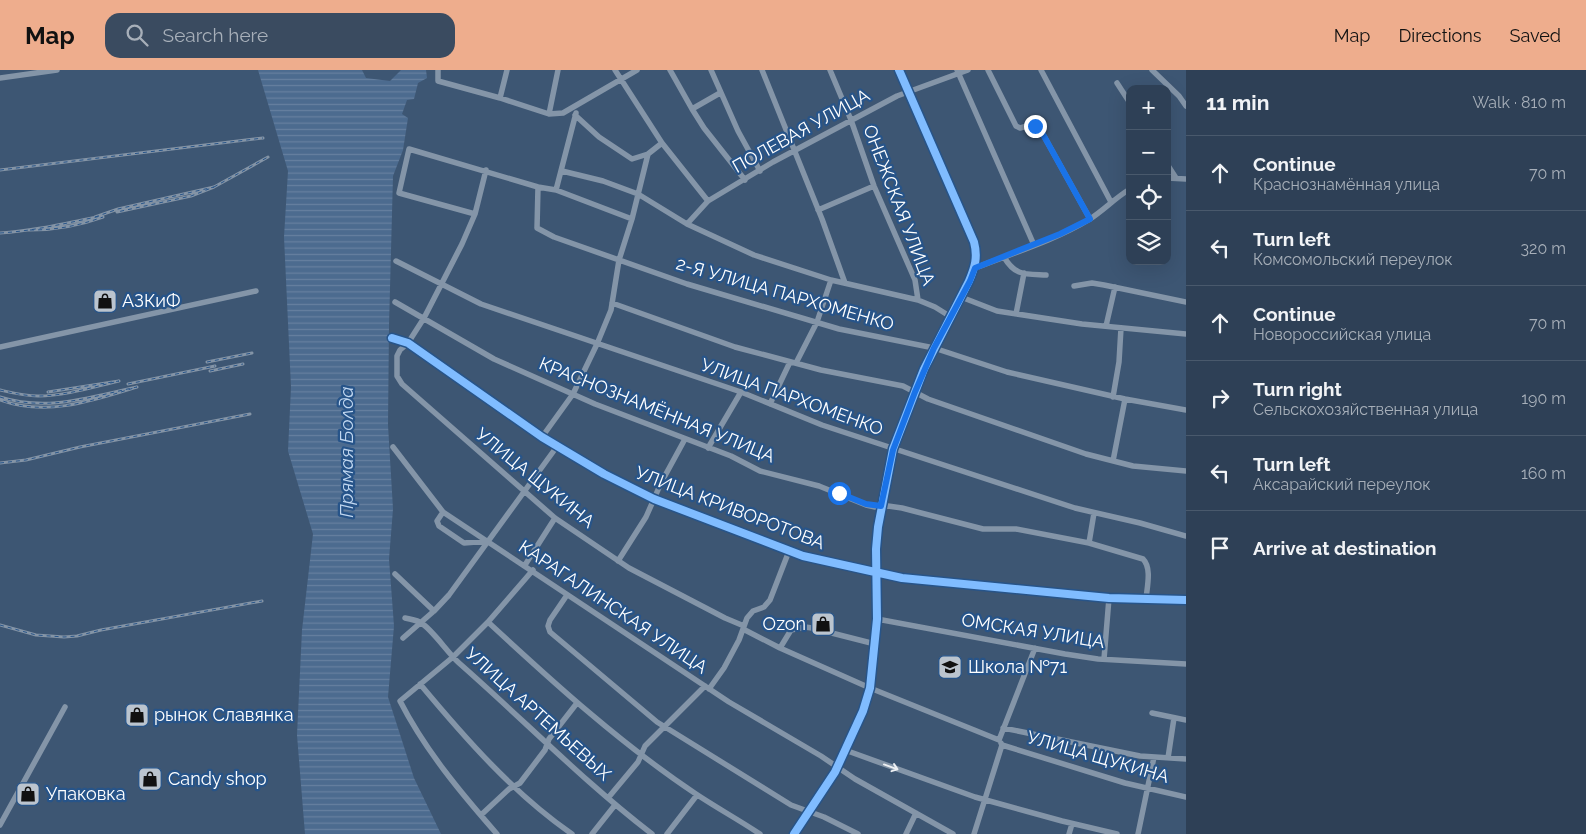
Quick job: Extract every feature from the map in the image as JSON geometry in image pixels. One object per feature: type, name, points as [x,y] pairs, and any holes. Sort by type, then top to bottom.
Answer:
[{"type":"street","points":[[0,78],[57,70]]},
{"type":"street","points":[[438,70],[438,82],[500,98],[549,114],[563,113],[637,70]]},
{"type":"street","points":[[500,98],[507,70]]},
{"type":"street","points":[[549,114],[558,70]]},
{"type":"street","points":[[615,70],[662,142],[708,201]]},
{"type":"street","points":[[670,70],[704,128],[745,180]]},
{"type":"street","points":[[711,70],[738,131],[760,171]]},
{"type":"street","points":[[762,70],[796,151],[845,283]]},
{"type":"street","name":"ОНЕЖСКАЯ УЛИЦА","points":[[830,70],[851,120],[874,186],[915,280],[918,300]]},
{"type":"street","points":[[794,834],[838,767],[863,711],[870,688],[875,644],[877,619],[876,549],[881,506],[893,450],[934,348],[975,268],[977,257],[974,242],[899,70]]},
{"type":"street","name":"ПОЛЕВАЯ УЛИЦА","points":[[687,224],[708,201],[773,162],[874,108],[908,92],[958,72],[968,70]]},
{"type":"street","points":[[988,70],[1016,126],[1020,128],[1031,125],[1040,129],[1090,219]]},
{"type":"street","points":[[1041,70],[1111,202]]},
{"type":"street","points":[[1152,70],[1186,106]]},
{"type":"street","points":[[958,72],[1034,245]]},
{"type":"street","points":[[1117,83],[1126,97]]},
{"type":"street","points":[[692,110],[720,93]]},
{"type":"street","points":[[556,190],[576,115],[576,106]]},
{"type":"street","points":[[576,115],[599,137],[632,159],[648,154],[662,142]]},
{"type":"street","points":[[475,214],[400,193],[409,149],[486,170],[538,187],[556,190],[632,219]]},
{"type":"street","points":[[542,437],[573,394],[611,310],[619,260],[632,219],[648,154]]},
{"type":"street","points":[[408,343],[442,284],[475,214],[486,170]]},
{"type":"street","points":[[1171,170],[1176,178]]},
{"type":"street","points":[[562,171],[603,181],[638,194],[687,224],[754,255],[831,280],[918,300],[935,307],[951,317]]},
{"type":"street","points":[[1171,178],[1186,179]]},
{"type":"street","points":[[818,210],[874,186]]},
{"type":"street","name":"2-Я УЛИЦА ПАРХОМЕНКО","points":[[538,187],[537,228],[554,237],[687,284],[839,329],[934,348],[1007,372],[1113,397],[1186,410]]},
{"type":"street","points":[[975,268],[1060,234],[1090,219],[1126,191]]},
{"type":"street","points":[[1004,256],[1009,267],[1015,271],[1024,274],[1046,275]]},
{"type":"street","name":"УЛИЦА ПАРХОМЕНКО","points":[[396,262],[481,304],[741,392],[822,425],[893,450],[1094,513],[1140,522],[1186,536]]},
{"type":"street","points":[[1016,314],[1024,274]]},
{"type":"street","points":[[770,404],[817,322],[831,280]]},
{"type":"street","points":[[1074,286],[1092,283],[1186,302]]},
{"type":"street","points":[[1106,326],[1115,287]]},
{"type":"street","points":[[0,347],[256,291]]},
{"type":"street","points":[[960,297],[997,311],[1121,328],[1186,334]]},
{"type":"street","name":"КРАСНОЗНАМЁННАЯ УЛИЦА","points":[[395,302],[494,359],[573,394],[731,456],[760,471],[820,486],[866,504],[902,508],[983,529],[1016,529],[1088,543],[1143,559],[1148,564],[1146,599]]},
{"type":"street","points":[[612,304],[735,347],[793,363],[904,386],[928,399],[1086,454],[1133,466],[1186,471]]},
{"type":"street","points":[[1113,397],[1119,362],[1121,328]]},
{"type":"street","name":"УЛИЦА КРИВОРОТОВА","points":[[392,338],[408,343],[542,437],[604,474],[654,499],[789,551],[826,562],[902,578],[1109,598],[1186,600]]},
{"type":"street","name":"УЛИЦА ЩУКИНА","points":[[408,343],[400,350],[397,356],[397,376],[402,384],[555,518],[618,561],[780,648],[870,688],[1000,742],[1074,768],[1186,797]]},
{"type":"street","points":[[708,448],[741,392]]},
{"type":"street","points":[[1113,461],[1125,399]]},
{"type":"street","points":[[618,561],[646,517],[661,483],[685,439]]},
{"type":"street","points":[[403,638],[434,611],[448,595],[558,445]]},
{"type":"street","name":"КАРАГАЛИНСКАЯ УЛИЦА","points":[[393,448],[443,512],[707,687],[855,779],[953,834]]},
{"type":"street","points":[[443,512],[437,521],[439,526],[464,543],[489,541]]},
{"type":"street","points":[[1088,543],[1094,513]]},
{"type":"street","points":[[525,565],[555,518]]},
{"type":"street","points":[[608,798],[638,762],[645,746],[707,687],[724,668],[747,618],[752,611],[764,607],[770,600],[789,551]]},
{"type":"street","points":[[497,834],[448,775],[400,701],[453,657],[488,622],[532,570]]},
{"type":"street","points":[[395,574],[434,611]]},
{"type":"street","points":[[568,595],[550,620],[548,626],[550,632],[656,722],[791,805],[810,811],[858,834]]},
{"type":"street","points":[[1104,659],[1109,598]]},
{"type":"street","points":[[405,618],[420,622]]},
{"type":"street","name":"ОМСКАЯ УЛИЦА","points":[[877,619],[1104,659],[1186,664]]},
{"type":"street","name":"УЛИЦА АРТЕМЬЕВЫХ","points":[[420,622],[453,657],[547,744],[615,805],[652,834]]},
{"type":"street","points":[[488,622],[577,703],[641,754],[696,795],[760,834]]},
{"type":"street","points":[[780,648],[791,630],[804,627],[875,644]]},
{"type":"street","points":[[974,834],[1004,728],[1035,648]]},
{"type":"street","points":[[420,684],[466,739],[514,786],[572,834]]},
{"type":"street","points":[[481,814],[509,789],[520,783],[545,750],[549,739],[577,703]]},
{"type":"street","points":[[0,825],[65,707]]},
{"type":"street","points":[[1152,713],[1186,720]]},
{"type":"street","points":[[1168,758],[1174,718]]},
{"type":"street","points":[[1004,728],[1154,757],[1186,759]]},
{"type":"street","points":[[845,750],[984,800],[1072,824],[1118,834]]},
{"type":"street","points":[[1138,834],[1154,757]]},
{"type":"street","points":[[667,834],[696,795]]},
{"type":"street","points":[[592,834],[615,805]]},
{"type":"street","points":[[906,834],[916,813]]},
{"type":"street","points":[[1068,834],[1072,824]]},
{"type":"water","name":"Прямая Болда","points":[[258,70],[362,70],[366,78],[390,81],[401,70],[426,70],[427,78],[418,83],[414,99],[407,100],[402,114],[408,118],[403,150],[393,176],[388,425],[393,509],[389,559],[394,626],[388,697],[414,778],[441,834],[305,834],[297,735],[302,630],[313,534],[288,451],[291,387],[284,237],[288,171]]},
{"type":"railway","points":[[0,170],[263,138]]},
{"type":"railway","points":[[214,187],[268,157]]},
{"type":"railway","points":[[95,217],[118,209],[214,187],[191,196],[117,212]]},
{"type":"railway","points":[[0,233],[38,229],[101,216]]},
{"type":"railway","points":[[30,230],[67,227],[103,217]]},
{"type":"railway","points":[[207,362],[252,353]]},
{"type":"railway","points":[[210,371],[243,364]]},
{"type":"railway","points":[[128,384],[215,366]]},
{"type":"railway","points":[[0,390],[19,394],[48,396],[79,391],[119,381],[48,392]]},
{"type":"railway","points":[[0,397],[35,403],[52,403],[85,399],[137,387],[86,402],[52,407],[17,405],[0,400]]},
{"type":"railway","points":[[0,463],[26,460],[80,447],[250,414]]},
{"type":"railway","points":[[0,625],[36,635],[77,636],[262,601]]},
{"type":"cycle path","points":[[794,834],[835,772],[863,711],[870,688],[877,619],[876,549],[878,527],[893,449],[924,369],[969,281],[975,262],[974,242],[899,70]]},
{"type":"cycle path","points":[[392,338],[408,343],[542,437],[604,474],[654,499],[803,556],[902,578],[1109,598],[1186,600]]},
{"type":"place","name":"АЗКиФ","points":[[105,301]]},
{"type":"place","name":"Ozon","points":[[823,624]]},
{"type":"place","name":"Школа №71","points":[[950,667]]},
{"type":"place","name":"рынок Славянка","points":[[137,715]]},
{"type":"place","name":"Candy shop","points":[[150,779]]},
{"type":"place","name":"Упаковка","points":[[28,794]]},
{"type":"route","points":[[839,493],[875,507],[881,506],[893,450],[924,369],[975,268],[1060,234],[1090,219],[1040,129],[1035,126]]}]
